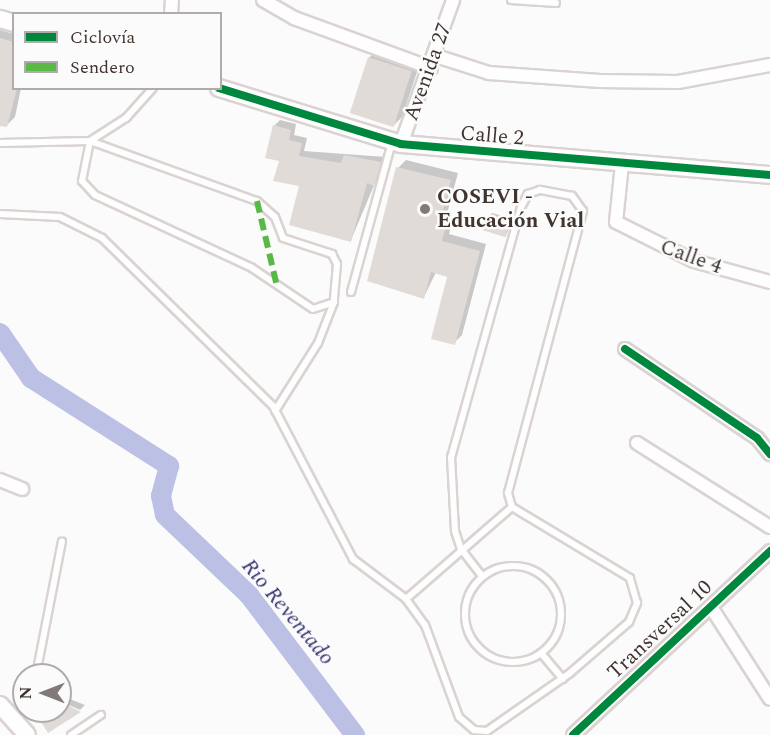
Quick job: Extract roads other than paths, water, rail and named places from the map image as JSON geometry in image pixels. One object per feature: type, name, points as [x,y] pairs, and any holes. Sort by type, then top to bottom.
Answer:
[{"type":"street","points":[[263,0],[294,18],[431,68]]},
{"type":"street","name":"Avenida 27","points":[[397,143],[436,56],[453,0]]},
{"type":"street","points":[[436,56],[489,73],[600,81],[678,82],[770,65]]},
{"type":"street","name":"Calle 2","points":[[222,89],[397,143],[622,165],[770,175]]},
{"type":"street","name":"Calle 4","points":[[622,165],[616,222],[694,261],[770,282]]},
{"type":"street","points":[[625,350],[757,438],[770,454]]},
{"type":"street","points":[[637,443],[770,526]]},
{"type":"street","points":[[0,480],[22,489]]},
{"type":"street","name":"Transversal 10","points":[[573,735],[770,551]]},
{"type":"street","points":[[711,607],[770,699]]},
{"type":"street","points":[[0,705],[27,735]]},
{"type":"lane","points":[[511,0],[556,3]]},
{"type":"lane","points":[[151,90],[126,118],[90,141],[82,181],[95,195],[252,268],[313,309],[334,302]]},
{"type":"lane","points":[[0,143],[90,141],[264,205],[283,238],[332,254],[337,264],[334,302],[318,343],[275,411]]},
{"type":"lane","points":[[351,292],[397,143]]},
{"type":"lane","points":[[482,576],[461,549],[452,514],[451,457],[521,207],[528,194],[540,190],[572,196],[583,211],[509,478],[512,507]]},
{"type":"lane","points":[[0,214],[60,217],[102,238],[275,411],[353,559],[406,599],[425,625],[459,717],[474,730],[501,725],[563,679],[628,622],[636,611],[637,591],[621,570],[512,507]]},
{"type":"lane","points":[[406,599],[512,507]]},
{"type":"lane","points":[[38,663],[62,541]]},
{"type":"lane","points":[[526,567],[551,584],[561,613],[555,635],[541,653],[528,659],[498,660],[475,643],[465,615],[470,594],[482,576],[496,568],[526,567]]},
{"type":"lane","points":[[541,653],[563,679]]},
{"type":"lane","points":[[71,735],[101,715]]},
{"type":"waterway","name":"Rio Reventado","points":[[0,333],[31,378],[169,466],[161,496],[165,515],[249,595],[355,735]]},
{"type":"place","name":"COSEVI - Educación Vial","points":[[425,209]]}]
